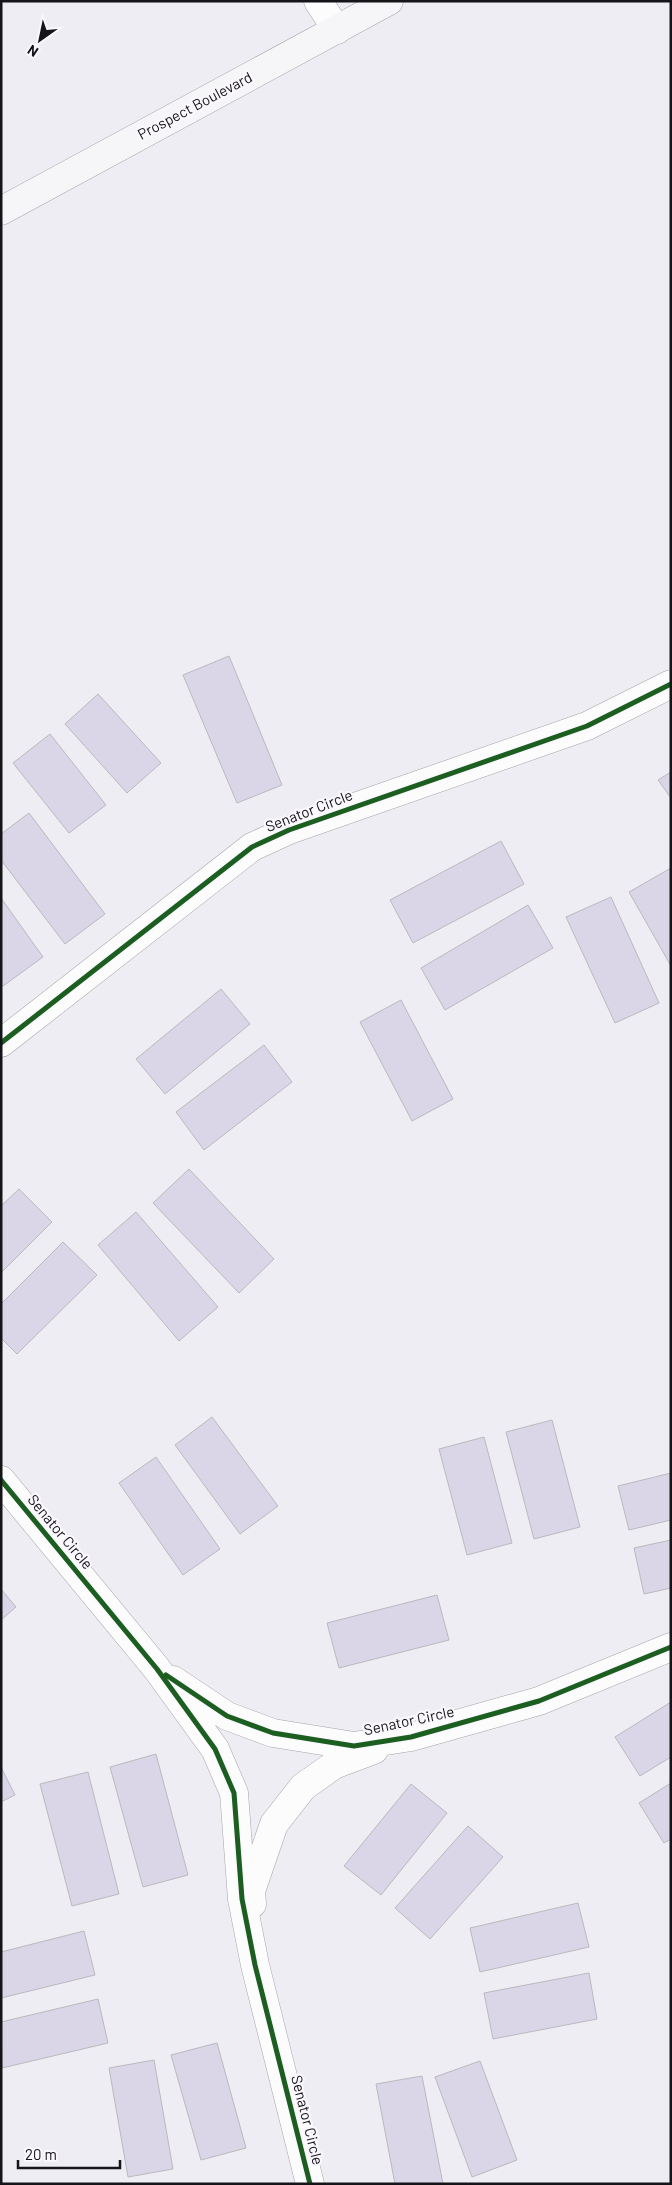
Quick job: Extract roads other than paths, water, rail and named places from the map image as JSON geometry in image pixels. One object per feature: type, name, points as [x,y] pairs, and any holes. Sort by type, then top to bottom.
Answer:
[{"type":"main road","name":"Prospect Boulevard","points":[[1,211],[390,1]]},
{"type":"street","points":[[318,1],[337,30]]},
{"type":"street","name":"Senator Circle","points":[[1,1043],[252,847],[289,830],[587,726],[671,684]]},
{"type":"street","name":"Senator Circle","points":[[1,1480],[157,1669],[215,1749],[234,1793],[242,1899],[255,1965],[310,2184]]},
{"type":"street","name":"Senator Circle","points":[[157,1669],[227,1716],[273,1733],[354,1746],[411,1737],[539,1702],[671,1646]]},
{"type":"street","points":[[255,1965],[251,1891],[274,1824],[303,1787],[334,1765],[411,1737]]}]
